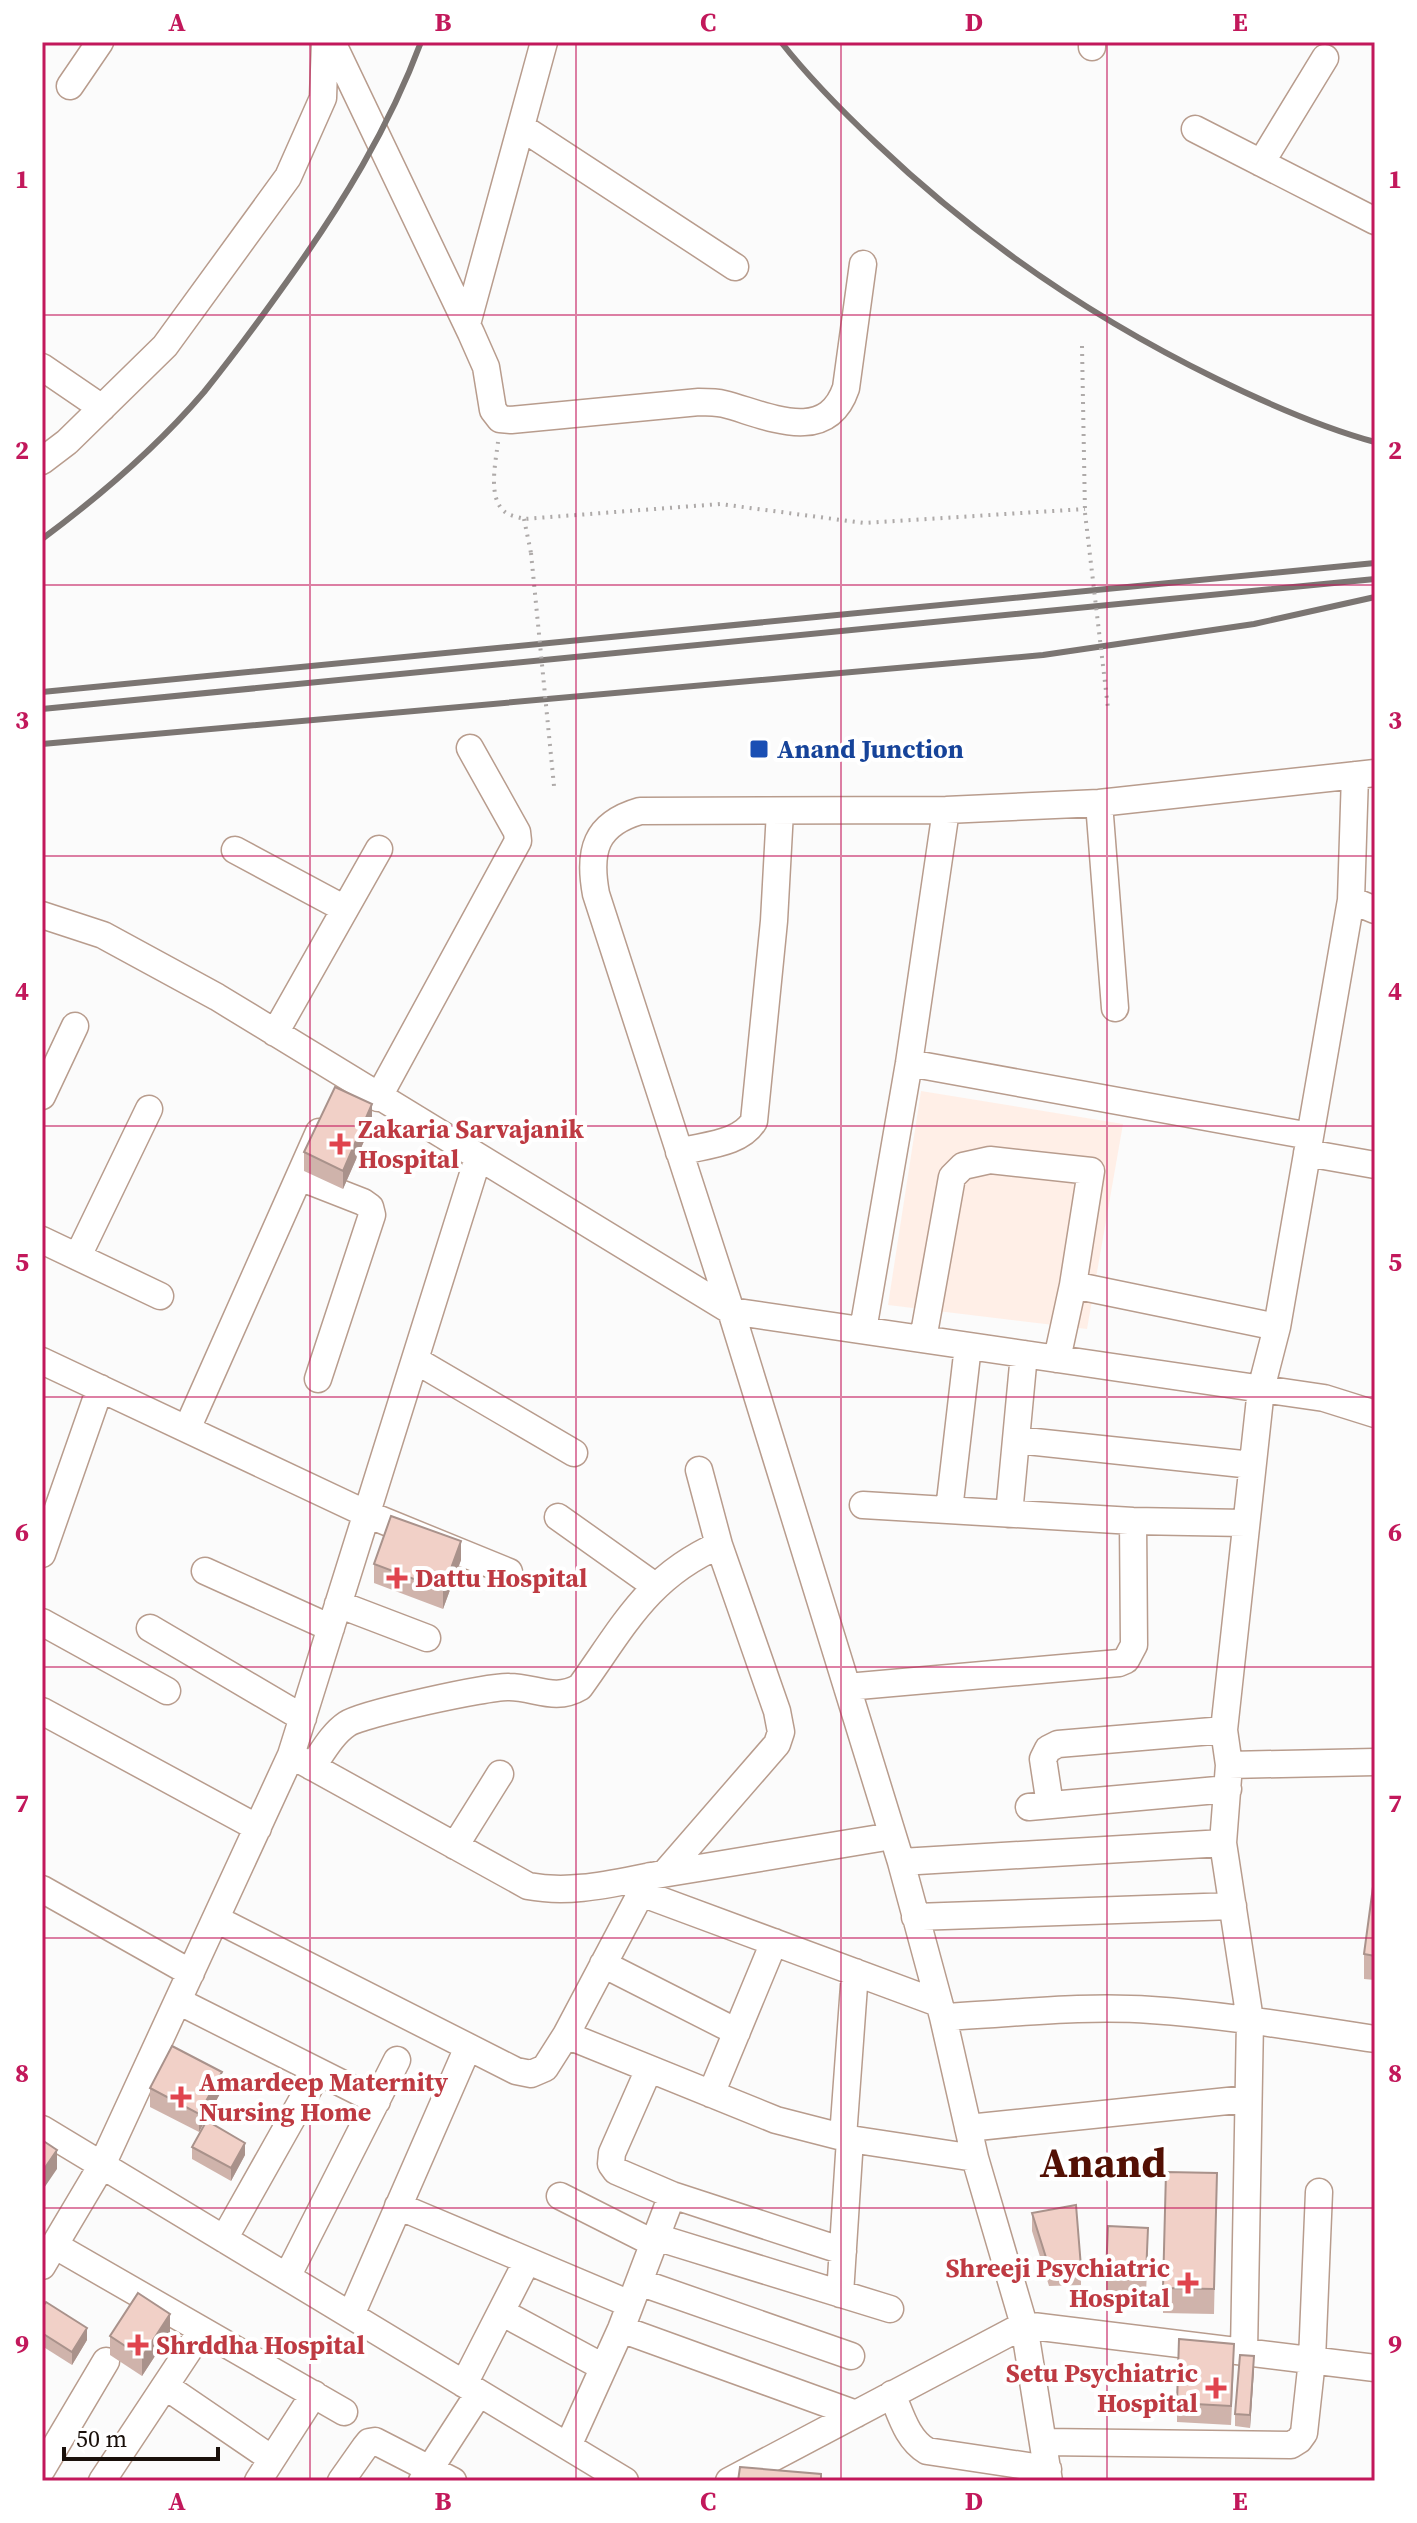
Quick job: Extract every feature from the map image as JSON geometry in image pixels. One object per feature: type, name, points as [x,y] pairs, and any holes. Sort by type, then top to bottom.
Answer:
[{"type":"street","points":[[70,86],[100,42]]},
{"type":"street","points":[[42,461],[67,442],[165,346],[288,177],[323,98],[325,42]]},
{"type":"street","points":[[332,42],[467,324],[486,367],[493,410],[500,419],[699,402],[722,403],[787,423],[809,422],[841,403],[846,388],[863,264]]},
{"type":"street","points":[[467,324],[544,42]]},
{"type":"street","points":[[1261,163],[1325,58]]},
{"type":"street","points":[[521,127],[735,267]]},
{"type":"street","points":[[1195,129],[1375,221]]},
{"type":"street","points":[[42,367],[102,408]]},
{"type":"street","points":[[378,1098],[518,841],[517,832],[470,748]]},
{"type":"street","points":[[892,2394],[909,2434],[916,2445],[927,2451],[1048,2475],[1024,2325],[975,2158],[901,1862],[731,1311],[596,894],[591,866],[595,845],[605,830],[621,816],[640,811],[946,810],[1099,803],[1365,774],[1363,905],[1309,1144],[1277,1327],[1261,1389],[1224,1730],[1228,1777],[1223,1843],[1250,2020],[1244,2352]]},
{"type":"street","points":[[1099,803],[1115,1008]]},
{"type":"street","points":[[863,1330],[909,1063],[946,810]]},
{"type":"street","points":[[679,1152],[738,1137],[748,1131],[754,1121],[774,921],[780,811]]},
{"type":"street","points":[[275,1033],[379,849]]},
{"type":"street","points":[[235,850],[345,909]]},
{"type":"street","points":[[42,915],[103,935],[217,997],[275,1033],[337,1091],[378,1098],[731,1311],[1324,1398],[1375,1414]]},
{"type":"street","points":[[42,1096],[75,1026]]},
{"type":"street","points":[[909,1063],[1309,1144],[1375,1165]]},
{"type":"street","points":[[187,1429],[337,1091]]},
{"type":"street","points":[[78,1256],[149,1109]]},
{"type":"street","points":[[302,1761],[303,1718],[478,1158]]},
{"type":"street","points":[[923,1339],[952,1177],[963,1166],[990,1160],[1091,1171],[1073,1285],[1057,1359]]},
{"type":"street","points":[[299,1177],[363,1202],[370,1207],[372,1215],[318,1379]]},
{"type":"street","points":[[42,1240],[160,1296]]},
{"type":"street","points":[[1073,1285],[1277,1327]]},
{"type":"street","points":[[949,1510],[968,1346]]},
{"type":"street","points":[[1009,1514],[1024,1354]]},
{"type":"street","points":[[415,1360],[574,1453]]},
{"type":"street","points":[[42,1361],[367,1514],[509,1572]]},
{"type":"street","points":[[42,1554],[100,1388]]},
{"type":"street","points":[[1016,1440],[1252,1465]]},
{"type":"street","points":[[216,1919],[516,2071],[531,2074],[545,2068],[652,1881],[777,1744],[781,1732],[777,1711],[719,1545],[699,1470]]},
{"type":"street","points":[[863,1505],[1133,1521],[1245,1523]]},
{"type":"street","points":[[558,1517],[655,1586]]},
{"type":"street","points":[[847,1687],[1126,1660],[1134,1645],[1133,1521]]},
{"type":"street","points":[[344,2412],[202,2330],[48,2256],[102,2165],[258,1828],[302,1761],[359,1717],[506,1686],[551,1695],[568,1694],[580,1687],[636,1606],[655,1586],[694,1556],[719,1545]]},
{"type":"street","points":[[205,1571],[335,1616],[427,1638]]},
{"type":"street","points":[[42,1622],[167,1691]]},
{"type":"street","points":[[150,1628],[303,1718]]},
{"type":"street","points":[[42,1711],[258,1828]]},
{"type":"street","points":[[1224,1730],[1058,1744],[1048,1749],[1043,1759],[1040,1806],[1228,1777],[1375,1762]]},
{"type":"street","points":[[302,1761],[528,1886],[554,1891],[652,1881],[892,1836]]},
{"type":"street","points":[[455,1846],[500,1774]]},
{"type":"street","points":[[901,1862],[1223,1843]]},
{"type":"street","points":[[652,1881],[774,1942],[855,1972],[940,2010],[1151,2010],[1250,2020],[1375,2039]]},
{"type":"street","points":[[42,1889],[191,1973]]},
{"type":"street","points":[[915,1917],[1233,1906]]},
{"type":"street","points":[[711,2094],[774,1942]]},
{"type":"street","points":[[603,1964],[737,2032]]},
{"type":"street","points":[[840,2294],[855,1972]]},
{"type":"street","points":[[178,2001],[377,2101]]},
{"type":"street","points":[[566,2035],[776,2120],[846,2138],[975,2158]]},
{"type":"street","points":[[351,2315],[468,2047]]},
{"type":"street","points":[[287,2277],[397,2060]]},
{"type":"street","points":[[649,2069],[612,2153],[611,2164],[616,2171],[672,2195],[843,2251]]},
{"type":"street","points":[[224,2239],[318,2072]]},
{"type":"street","points":[[968,2128],[1247,2099]]},
{"type":"street","points":[[42,2129],[625,2481]]},
{"type":"street","points":[[1043,2442],[1291,2445],[1299,2440],[1304,2433],[1312,2360],[1319,2192]]},
{"type":"street","points":[[568,2446],[621,2329],[672,2195]]},
{"type":"street","points":[[560,2196],[654,2240],[890,2309]]},
{"type":"street","points":[[398,2206],[527,2261],[851,2356]]},
{"type":"street","points":[[341,2481],[369,2442],[381,2443],[435,2477],[501,2312],[527,2261]]},
{"type":"street","points":[[501,2312],[603,2367]]},
{"type":"street","points":[[737,2477],[1024,2325],[1375,2368]]},
{"type":"street","points":[[621,2329],[856,2414]]},
{"type":"street","points":[[102,2481],[202,2330]]},
{"type":"street","points":[[42,2469],[106,2361]]},
{"type":"street","points":[[165,2386],[265,2470],[314,2394]]},
{"type":"street","points":[[737,2477],[787,2481]]},
{"type":"path","points":[[1082,346],[1085,511],[1108,708]]},
{"type":"path","points":[[500,419],[494,479],[497,503],[506,514],[524,519],[720,504],[864,523],[1085,511]]},
{"type":"path","points":[[524,519],[531,553],[554,786]]},
{"type":"shaded area","points":[[921,1091],[1123,1124],[1087,1329],[888,1305]]},
{"type":"building","points":[[335,1087],[372,1104],[343,1171],[304,1152]]},
{"type":"building","points":[[391,1516],[461,1541],[443,1590],[374,1564]]},
{"type":"building","points":[[1375,1872],[1375,1956],[1364,1954]]},
{"type":"building","points":[[172,2046],[222,2072],[199,2114],[150,2088]]},
{"type":"building","points":[[212,2111],[216,2113],[211,2123],[245,2143],[231,2168],[192,2147]]},
{"type":"building","points":[[42,2140],[57,2150],[42,2172]]},
{"type":"building","points":[[1166,2172],[1217,2173],[1214,2289],[1163,2288]]},
{"type":"building","points":[[1076,2205],[1081,2267],[1049,2267],[1032,2213]]},
{"type":"building","points":[[1108,2226],[1148,2228],[1146,2275],[1106,2274]]},
{"type":"building","points":[[138,2293],[170,2314],[142,2357],[110,2336]]},
{"type":"building","points":[[46,2302],[87,2328],[72,2352],[42,2333],[42,2308]]},
{"type":"building","points":[[1179,2339],[1234,2344],[1231,2406],[1177,2403]]},
{"type":"building","points":[[1240,2355],[1254,2356],[1250,2415],[1235,2414]]},
{"type":"building","points":[[740,2467],[821,2474],[821,2481],[738,2481]]},
{"type":"railway","points":[[42,539],[147,451],[204,392],[236,351],[345,195],[379,136],[421,42]]},
{"type":"railway","points":[[781,42],[839,107],[915,179],[1038,275],[1125,330],[1217,379],[1294,414],[1375,442]]},
{"type":"railway","points":[[42,692],[1375,563]]},
{"type":"railway","points":[[42,709],[1375,579]]},
{"type":"railway","points":[[42,744],[1043,655],[1254,624],[1375,597]]},
{"type":"place","name":"Anand Junction","points":[[759,749]]},
{"type":"place","name":"Zakaria Sarvajanik Hospital","points":[[340,1144]]},
{"type":"place","name":"Dattu Hospital","points":[[397,1578]]},
{"type":"place","name":"Amardeep Maternity Nursing Home","points":[[181,2097]]},
{"type":"place","name":"Shreeji Psychiatric Hospital","points":[[1188,2283]]},
{"type":"place","name":"Shrddha Hospital","points":[[138,2345]]},
{"type":"place","name":"Setu Psychiatric Hospital","points":[[1216,2388]]},
{"type":"district","name":"Anand","points":[[1103,2162]]}]
